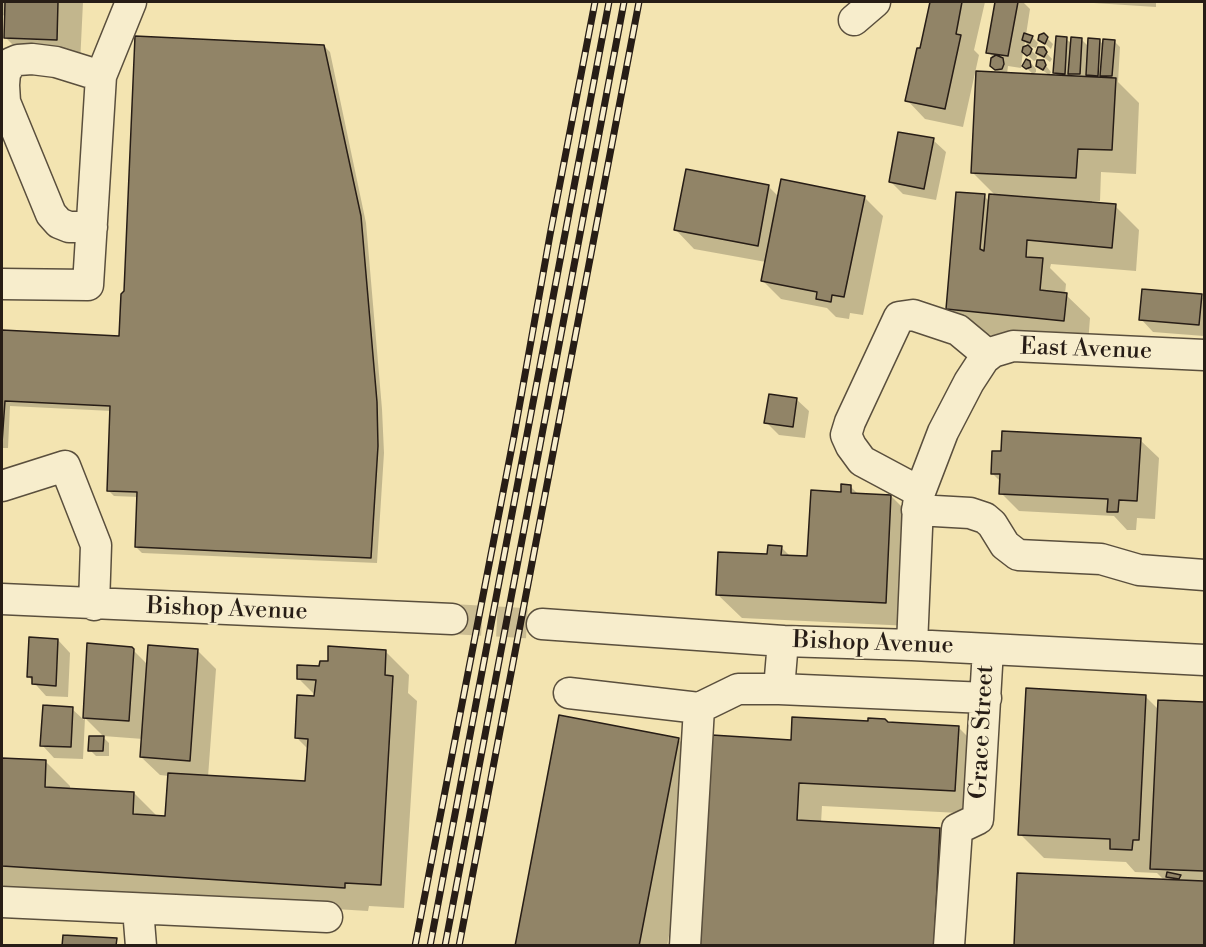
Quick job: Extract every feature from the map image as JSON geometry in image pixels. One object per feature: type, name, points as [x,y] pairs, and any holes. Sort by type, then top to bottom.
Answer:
[{"type":"street","points":[[2,284],[88,285],[101,76],[131,2]]},
{"type":"street","points":[[92,227],[69,227],[59,223],[51,214],[5,102],[5,67],[18,60],[32,59],[56,62],[101,76]]},
{"type":"street","points":[[988,355],[958,330],[914,315],[899,317],[846,435],[862,461],[919,501],[985,518],[992,524],[1005,545],[1018,555],[1101,559],[1139,570],[1204,575]]},
{"type":"street","name":"East Avenue","points":[[912,645],[919,501],[943,432],[969,382],[988,355],[1005,347],[1025,346],[1204,355]]},
{"type":"street","points":[[2,486],[65,466],[96,545],[94,605]]},
{"type":"street","name":"Bishop Avenue","points":[[2,599],[94,605],[452,619]]},
{"type":"street","name":"Bishop Avenue","points":[[542,624],[783,641],[912,645],[1204,660]]},
{"type":"street","points":[[779,689],[783,641]]},
{"type":"street","name":"Grace Street","points":[[949,945],[957,829],[978,819],[988,649]]},
{"type":"street","points":[[569,693],[699,708],[738,689],[986,698]]},
{"type":"street","points":[[685,945],[699,708]]},
{"type":"street","points":[[2,902],[327,917]]},
{"type":"street","points":[[138,909],[141,945]]},
{"type":"building","points":[[5,2],[58,2],[57,40],[4,38]]},
{"type":"building","points":[[930,2],[962,2],[956,34],[961,35],[945,109],[905,101]]},
{"type":"building","points":[[995,2],[1018,2],[1008,56],[986,53]]},
{"type":"building","points":[[1024,33],[1033,36],[1030,43],[1022,40]]},
{"type":"building","points":[[1044,33],[1048,37],[1045,44],[1038,40],[1039,35]]},
{"type":"building","points":[[135,36],[324,45],[361,216],[377,402],[378,446],[371,558],[135,547],[137,492],[107,491],[110,406],[5,401],[2,443],[2,330],[119,336],[121,294],[124,291]]},
{"type":"building","points":[[1056,36],[1067,37],[1065,74],[1053,73]]},
{"type":"building","points":[[1071,37],[1082,38],[1080,74],[1068,74]]},
{"type":"building","points":[[1088,38],[1100,39],[1098,76],[1086,75]]},
{"type":"building","points":[[1103,39],[1115,40],[1112,76],[1100,76]]},
{"type":"building","points":[[1028,45],[1032,49],[1027,56],[1022,52],[1023,47]]},
{"type":"building","points":[[1038,47],[1044,47],[1047,52],[1044,57],[1036,53]]},
{"type":"building","points":[[996,55],[1003,58],[1002,69],[995,70],[990,66],[991,58]]},
{"type":"building","points":[[1026,59],[1030,61],[1031,67],[1026,69],[1022,66]]},
{"type":"building","points":[[1037,60],[1044,60],[1046,65],[1043,70],[1036,66]]},
{"type":"building","points":[[976,71],[1116,78],[1112,150],[1078,149],[1076,178],[971,173]]},
{"type":"building","points":[[898,132],[934,138],[924,189],[889,182]]},
{"type":"building","points":[[686,169],[769,185],[758,246],[674,230]]},
{"type":"building","points":[[781,179],[865,196],[844,297],[832,295],[831,302],[816,299],[817,292],[761,281]]},
{"type":"building","points":[[956,192],[985,194],[980,249],[984,251],[989,194],[1116,204],[1112,248],[1027,240],[1026,257],[1043,258],[1040,290],[1067,293],[1064,321],[946,309]]},
{"type":"building","points":[[1142,289],[1202,294],[1199,325],[1139,320]]},
{"type":"building","points":[[769,394],[797,398],[793,427],[764,423]]},
{"type":"building","points":[[1002,431],[1141,438],[1137,501],[1119,500],[1118,512],[1107,512],[1108,499],[999,494],[1000,474],[991,474],[992,451],[1001,451]]},
{"type":"building","points":[[841,484],[851,485],[851,493],[891,495],[886,603],[716,595],[718,552],[767,554],[768,545],[782,546],[781,555],[807,556],[811,490],[841,492]]},
{"type":"building","points":[[29,637],[58,639],[56,686],[32,684],[32,677],[27,677]]},
{"type":"building","points":[[87,643],[134,649],[129,721],[83,718]]},
{"type":"building","points":[[148,645],[198,649],[190,761],[140,757]]},
{"type":"building","points":[[328,646],[386,650],[385,675],[393,676],[381,885],[345,883],[345,888],[2,866],[2,758],[46,760],[45,787],[134,792],[133,814],[165,816],[168,773],[305,781],[308,739],[295,738],[297,695],[314,696],[316,680],[297,679],[297,665],[319,666],[320,661],[328,661]]},
{"type":"building","points":[[1026,688],[1146,695],[1139,840],[1133,840],[1132,850],[1110,849],[1110,839],[1018,835]]},
{"type":"building","points":[[1158,700],[1204,702],[1204,871],[1150,869]]},
{"type":"building","points":[[43,705],[73,707],[71,747],[40,746]]},
{"type":"building","points":[[559,715],[679,738],[639,946],[515,946]]},
{"type":"building","points":[[792,717],[868,721],[868,718],[885,719],[888,722],[959,726],[955,791],[799,783],[797,820],[940,828],[934,946],[700,946],[712,735],[791,740]]},
{"type":"building","points":[[89,736],[104,736],[103,751],[88,751]]},
{"type":"building","points":[[1167,872],[1181,875],[1179,879],[1166,877]]},
{"type":"building","points":[[1017,873],[1204,881],[1204,946],[1014,946]]},
{"type":"building","points":[[63,935],[117,938],[116,946],[62,946]]},
{"type":"tunnel","points":[[452,619],[542,624]]},
{"type":"railway","points":[[415,946],[595,2]]},
{"type":"railway","points":[[430,946],[609,2]]},
{"type":"railway","points":[[445,946],[624,2]]},
{"type":"railway","points":[[459,946],[639,2]]}]
